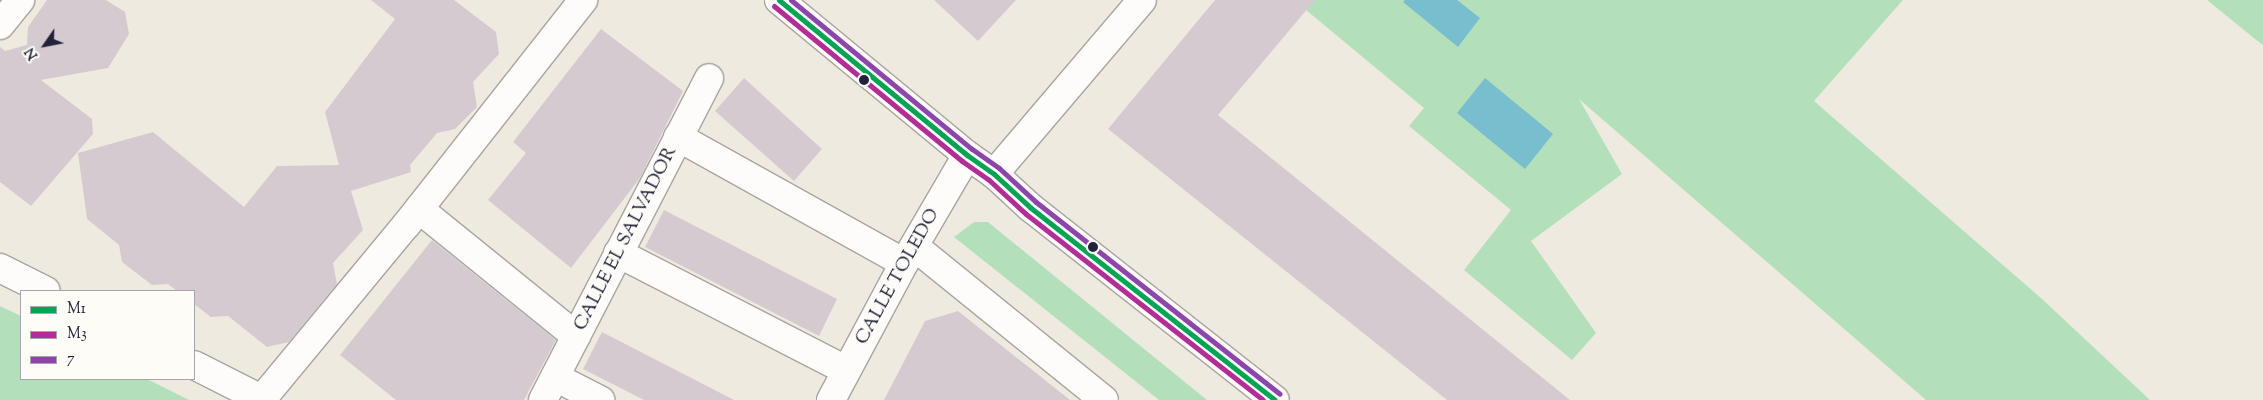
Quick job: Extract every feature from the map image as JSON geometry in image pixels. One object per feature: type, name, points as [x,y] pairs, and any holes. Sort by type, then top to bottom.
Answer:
[{"type":"street","points":[[0,26],[20,0]]},
{"type":"street","points":[[195,366],[262,400],[426,199],[583,0]]},
{"type":"street","points":[[779,0],[967,155],[994,174],[1032,208],[1275,400]]},
{"type":"street","points":[[994,174],[1142,0]]},
{"type":"street","name":"CALLE EL SALVADOR","points":[[549,388],[709,78]]},
{"type":"street","points":[[678,137],[910,255],[1104,400]]},
{"type":"street","name":"CALLE TOLEDO","points":[[831,400],[967,155]]},
{"type":"street","points":[[426,199],[576,336]]},
{"type":"street","points":[[618,253],[846,370]]},
{"type":"street","points":[[0,268],[44,290]]},
{"type":"street","points":[[549,388],[600,400]]},
{"type":"green space","points":[[1314,0],[1903,0],[1814,101],[2042,299],[2150,400],[1926,400],[1579,99],[1622,174],[1531,241],[1596,333],[1572,360],[1464,270],[1511,210],[1409,126],[1424,108],[1306,10]]},
{"type":"green space","points":[[2207,0],[2263,0],[2263,45],[2255,39]]},
{"type":"green space","points":[[974,222],[988,222],[1207,400],[1159,400],[954,237]]},
{"type":"green space","points":[[0,306],[20,316],[20,380],[149,380],[189,400],[0,400]]},
{"type":"water","points":[[1405,0],[1457,0],[1480,18],[1458,47],[1403,2]]},
{"type":"water","points":[[1485,78],[1553,134],[1525,169],[1457,113]]},
{"type":"building","points":[[47,0],[106,0],[125,12],[129,34],[108,68],[41,80],[92,119],[93,134],[31,206],[0,182],[0,47],[5,51],[27,45],[28,27]]},
{"type":"building","points":[[371,0],[454,0],[496,32],[499,54],[473,82],[477,107],[455,129],[437,133],[410,165],[411,172],[351,191],[363,230],[333,263],[337,284],[289,342],[267,347],[228,316],[211,317],[195,305],[195,290],[176,290],[168,284],[152,285],[122,262],[119,245],[87,219],[78,153],[153,132],[244,207],[277,166],[339,165],[325,112],[395,19]]},
{"type":"building","points":[[934,0],[1016,0],[978,41]]},
{"type":"building","points":[[1215,0],[1315,0],[1218,115],[1570,400],[1447,400],[1108,129]]},
{"type":"building","points":[[601,29],[683,91],[640,178],[571,268],[488,200],[526,153],[513,142]]},
{"type":"building","points":[[744,78],[822,149],[794,181],[715,111]]},
{"type":"building","points":[[664,210],[837,299],[819,336],[645,247]]},
{"type":"building","points":[[432,240],[556,340],[524,400],[396,400],[340,355]]},
{"type":"building","points":[[958,311],[1070,400],[884,400],[925,321]]},
{"type":"building","points":[[602,332],[734,400],[644,400],[583,369]]},
{"type":"transit line","name":"M1","points":[[779,0],[967,155],[994,174],[1031,208],[1275,400]]},
{"type":"transit line","name":"7","points":[[791,0],[972,149],[999,168],[1036,202],[1280,394]]},
{"type":"transit line","name":"M3","points":[[774,6],[962,161],[989,180],[1026,214],[1263,400]]}]
